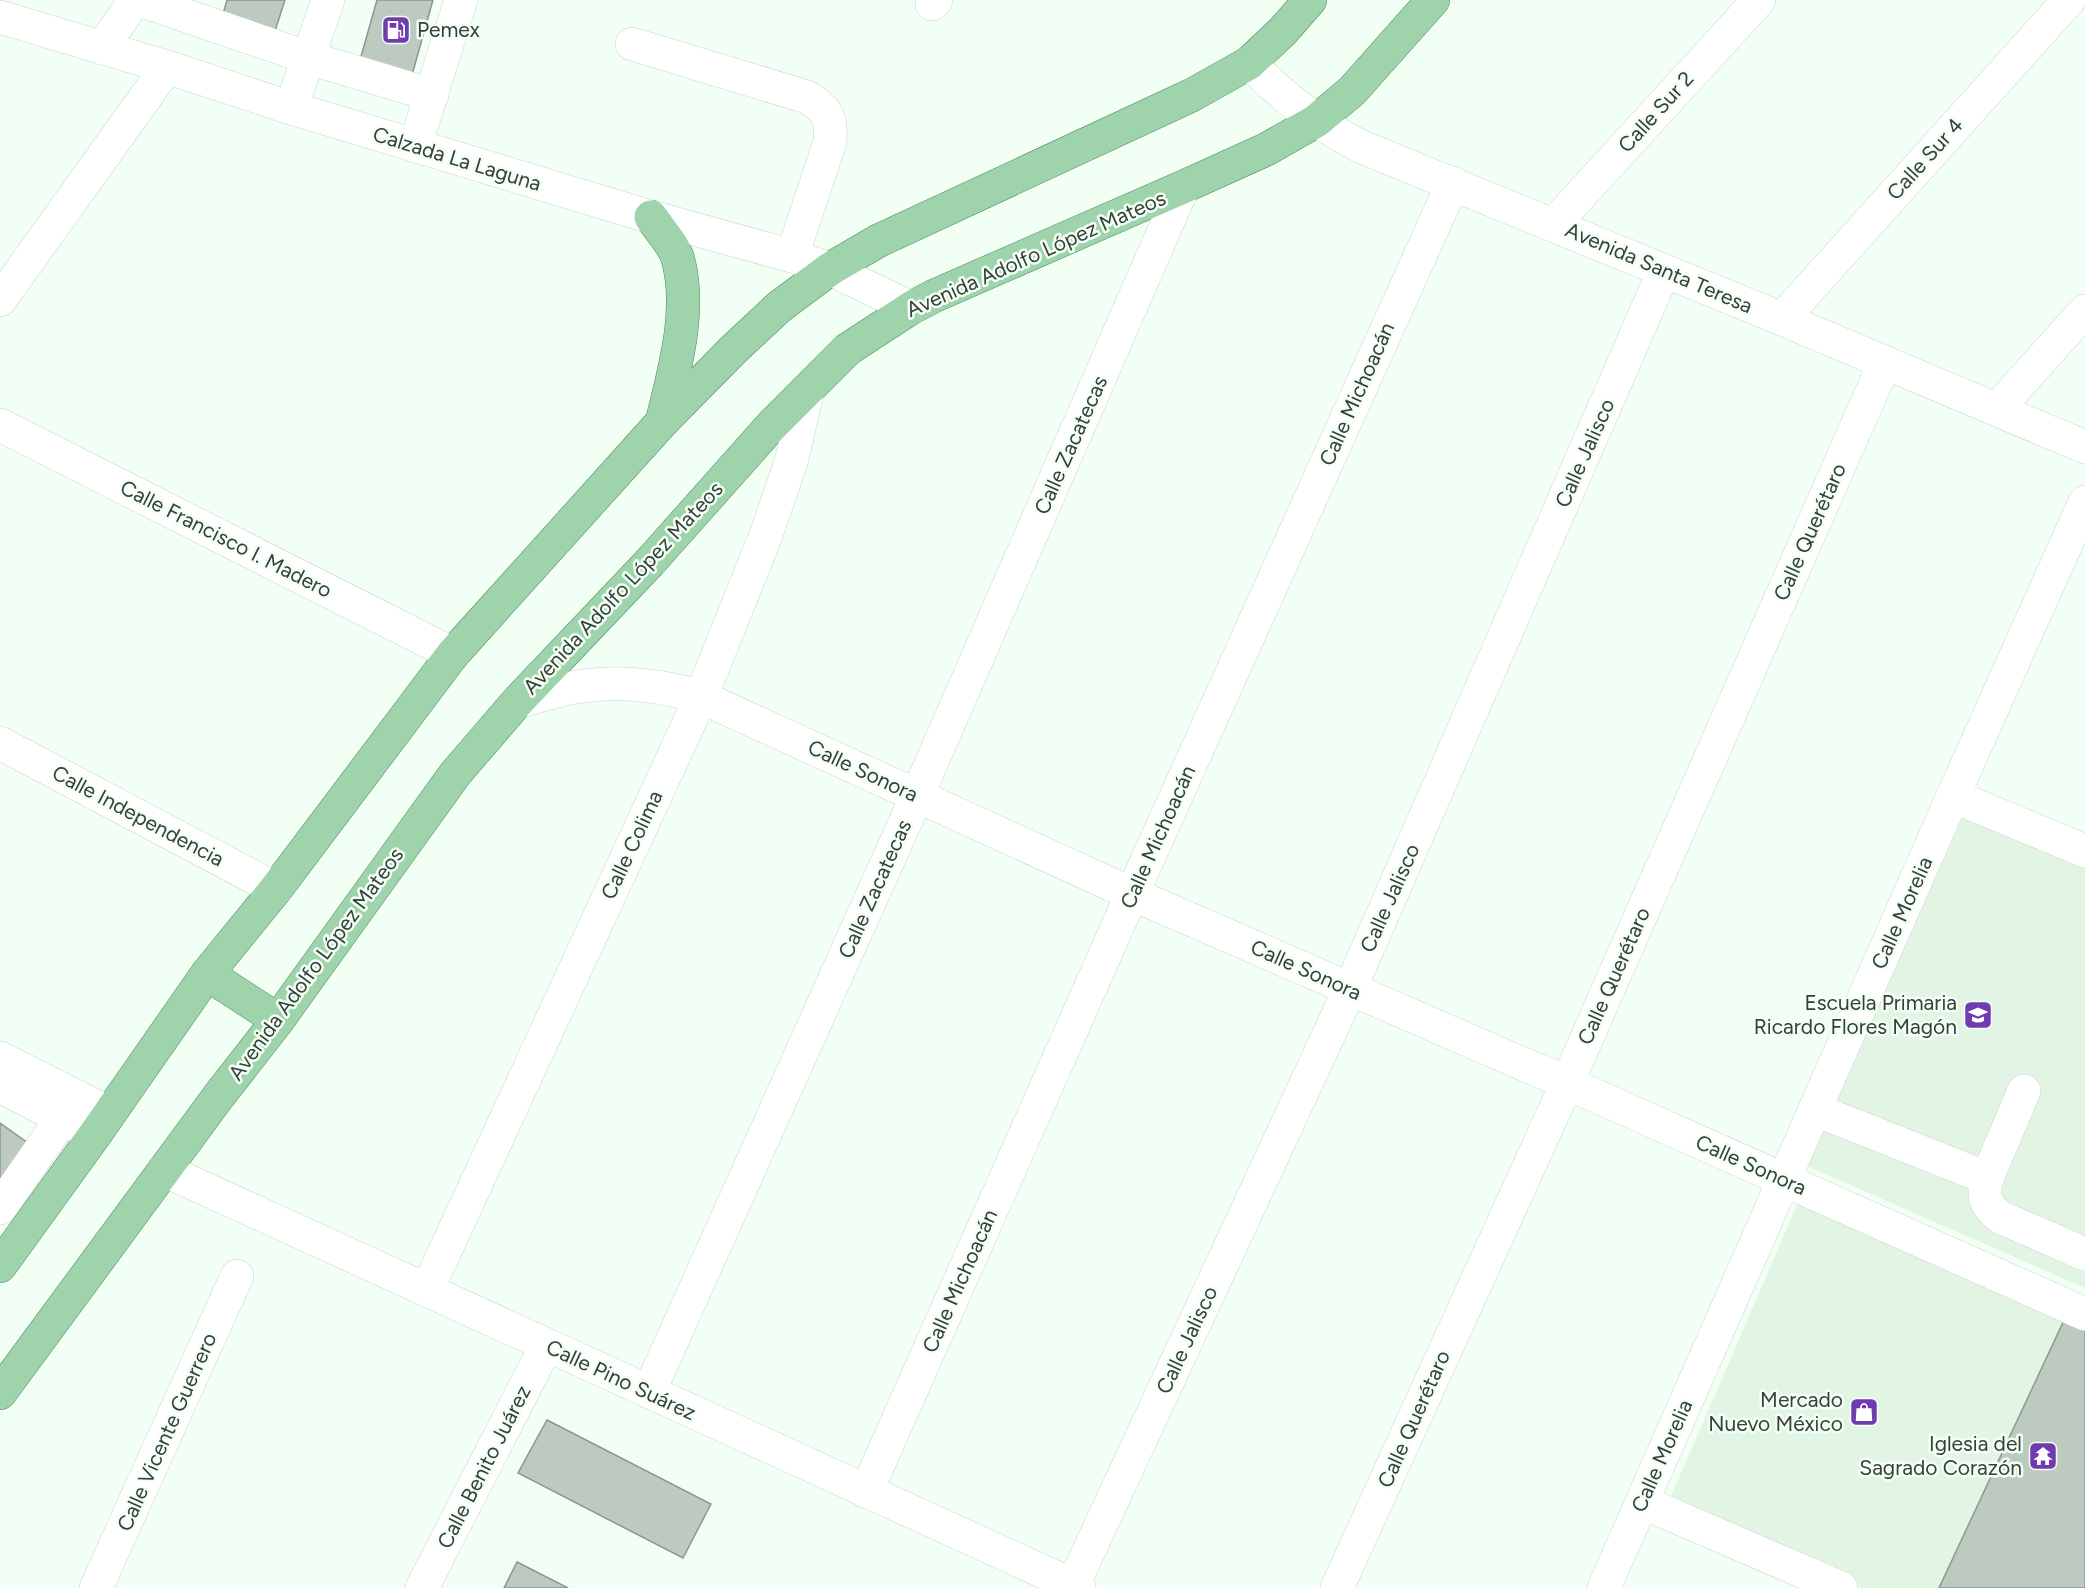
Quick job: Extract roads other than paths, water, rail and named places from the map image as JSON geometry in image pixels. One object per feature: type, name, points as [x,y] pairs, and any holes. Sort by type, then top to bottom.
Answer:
[{"type":"main road","points":[[0,1266],[207,974],[276,889],[453,654],[662,423],[779,307],[830,269],[921,221],[1192,95],[1249,63],[1283,31],[1310,0]]},
{"type":"main road","name":"Avenida Adolfo López Mateos","points":[[0,1393],[278,1020],[455,774],[517,702],[650,562],[771,426],[848,349],[910,308],[1267,149],[1316,121],[1352,91],[1432,0]]},
{"type":"main road","points":[[651,218],[676,254],[682,280],[682,326],[662,423]]},
{"type":"main road","points":[[207,974],[278,1020]]},
{"type":"street","points":[[102,48],[135,0]]},
{"type":"street","points":[[140,0],[309,58],[432,95]]},
{"type":"street","points":[[291,108],[328,0]]},
{"type":"street","points":[[415,146],[461,0]]},
{"type":"street","name":"Calle Sur 2","points":[[1554,224],[1759,0]]},
{"type":"street","name":"Calle Sur 4","points":[[1782,319],[2069,0]]},
{"type":"street","name":"Calzada La Laguna","points":[[0,17],[651,218],[792,256],[830,269],[910,308]]},
{"type":"street","points":[[632,44],[807,98],[818,103],[827,112],[831,128],[830,142],[792,256]]},
{"type":"street","name":"Avenida Santa Teresa","points":[[1249,63],[1279,93],[1316,121],[1362,147],[1554,224],[2085,447]]},
{"type":"street","points":[[0,300],[167,68]]},
{"type":"street","name":"Calle Michoacán","points":[[866,1492],[1452,183]]},
{"type":"street","name":"Calle Zacatecas","points":[[649,1392],[917,796],[1184,187]]},
{"type":"street","name":"Calle Jalisco","points":[[1076,1587],[1350,989],[1664,272]]},
{"type":"street","points":[[1997,410],[2085,311]]},
{"type":"street","name":"Calle Querétaro","points":[[1337,1588],[1568,1083],[1885,362]]},
{"type":"street","name":"Calle Colima","points":[[427,1290],[701,697],[766,535],[791,462],[808,390]]},
{"type":"street","name":"Calle Francisco I. Madero","points":[[0,425],[453,654]]},
{"type":"street","name":"Calle Morelia","points":[[1604,1588],[2085,502]]},
{"type":"street","name":"Calle Sonora","points":[[517,702],[576,687],[620,684],[676,690],[701,697],[1132,894],[1568,1083],[2085,1314]]},
{"type":"street","name":"Calle Independencia","points":[[0,742],[276,889]]},
{"type":"street","points":[[1953,796],[2085,851]]},
{"type":"street","points":[[0,1058],[69,1108],[102,1125]]},
{"type":"street","points":[[0,1086],[69,1108]]},
{"type":"street","points":[[2024,1091],[1987,1178],[1984,1191],[1990,1210],[2002,1218],[2085,1254]]},
{"type":"street","points":[[0,1208],[69,1108]]},
{"type":"street","points":[[1816,1110],[1987,1178]]},
{"type":"street","name":"Calle Pino Suárez","points":[[164,1170],[866,1492],[1021,1576],[1076,1587]]},
{"type":"street","name":"Calle Vicente Guerrero","points":[[96,1588],[237,1276]]},
{"type":"street","name":"Calle Benito Juárez","points":[[422,1588],[546,1346]]},
{"type":"street","points":[[1642,1502],[1841,1588]]},
{"type":"place","name":"Pemex","points":[[396,30]]},
{"type":"place","name":"Escuela Primaria Ricardo Flores Magón","points":[[1978,1015]]},
{"type":"place","name":"Mercado Nuevo México","points":[[1864,1412]]},
{"type":"place","name":"Iglesia del Sagrado Corazón","points":[[2043,1456]]}]
